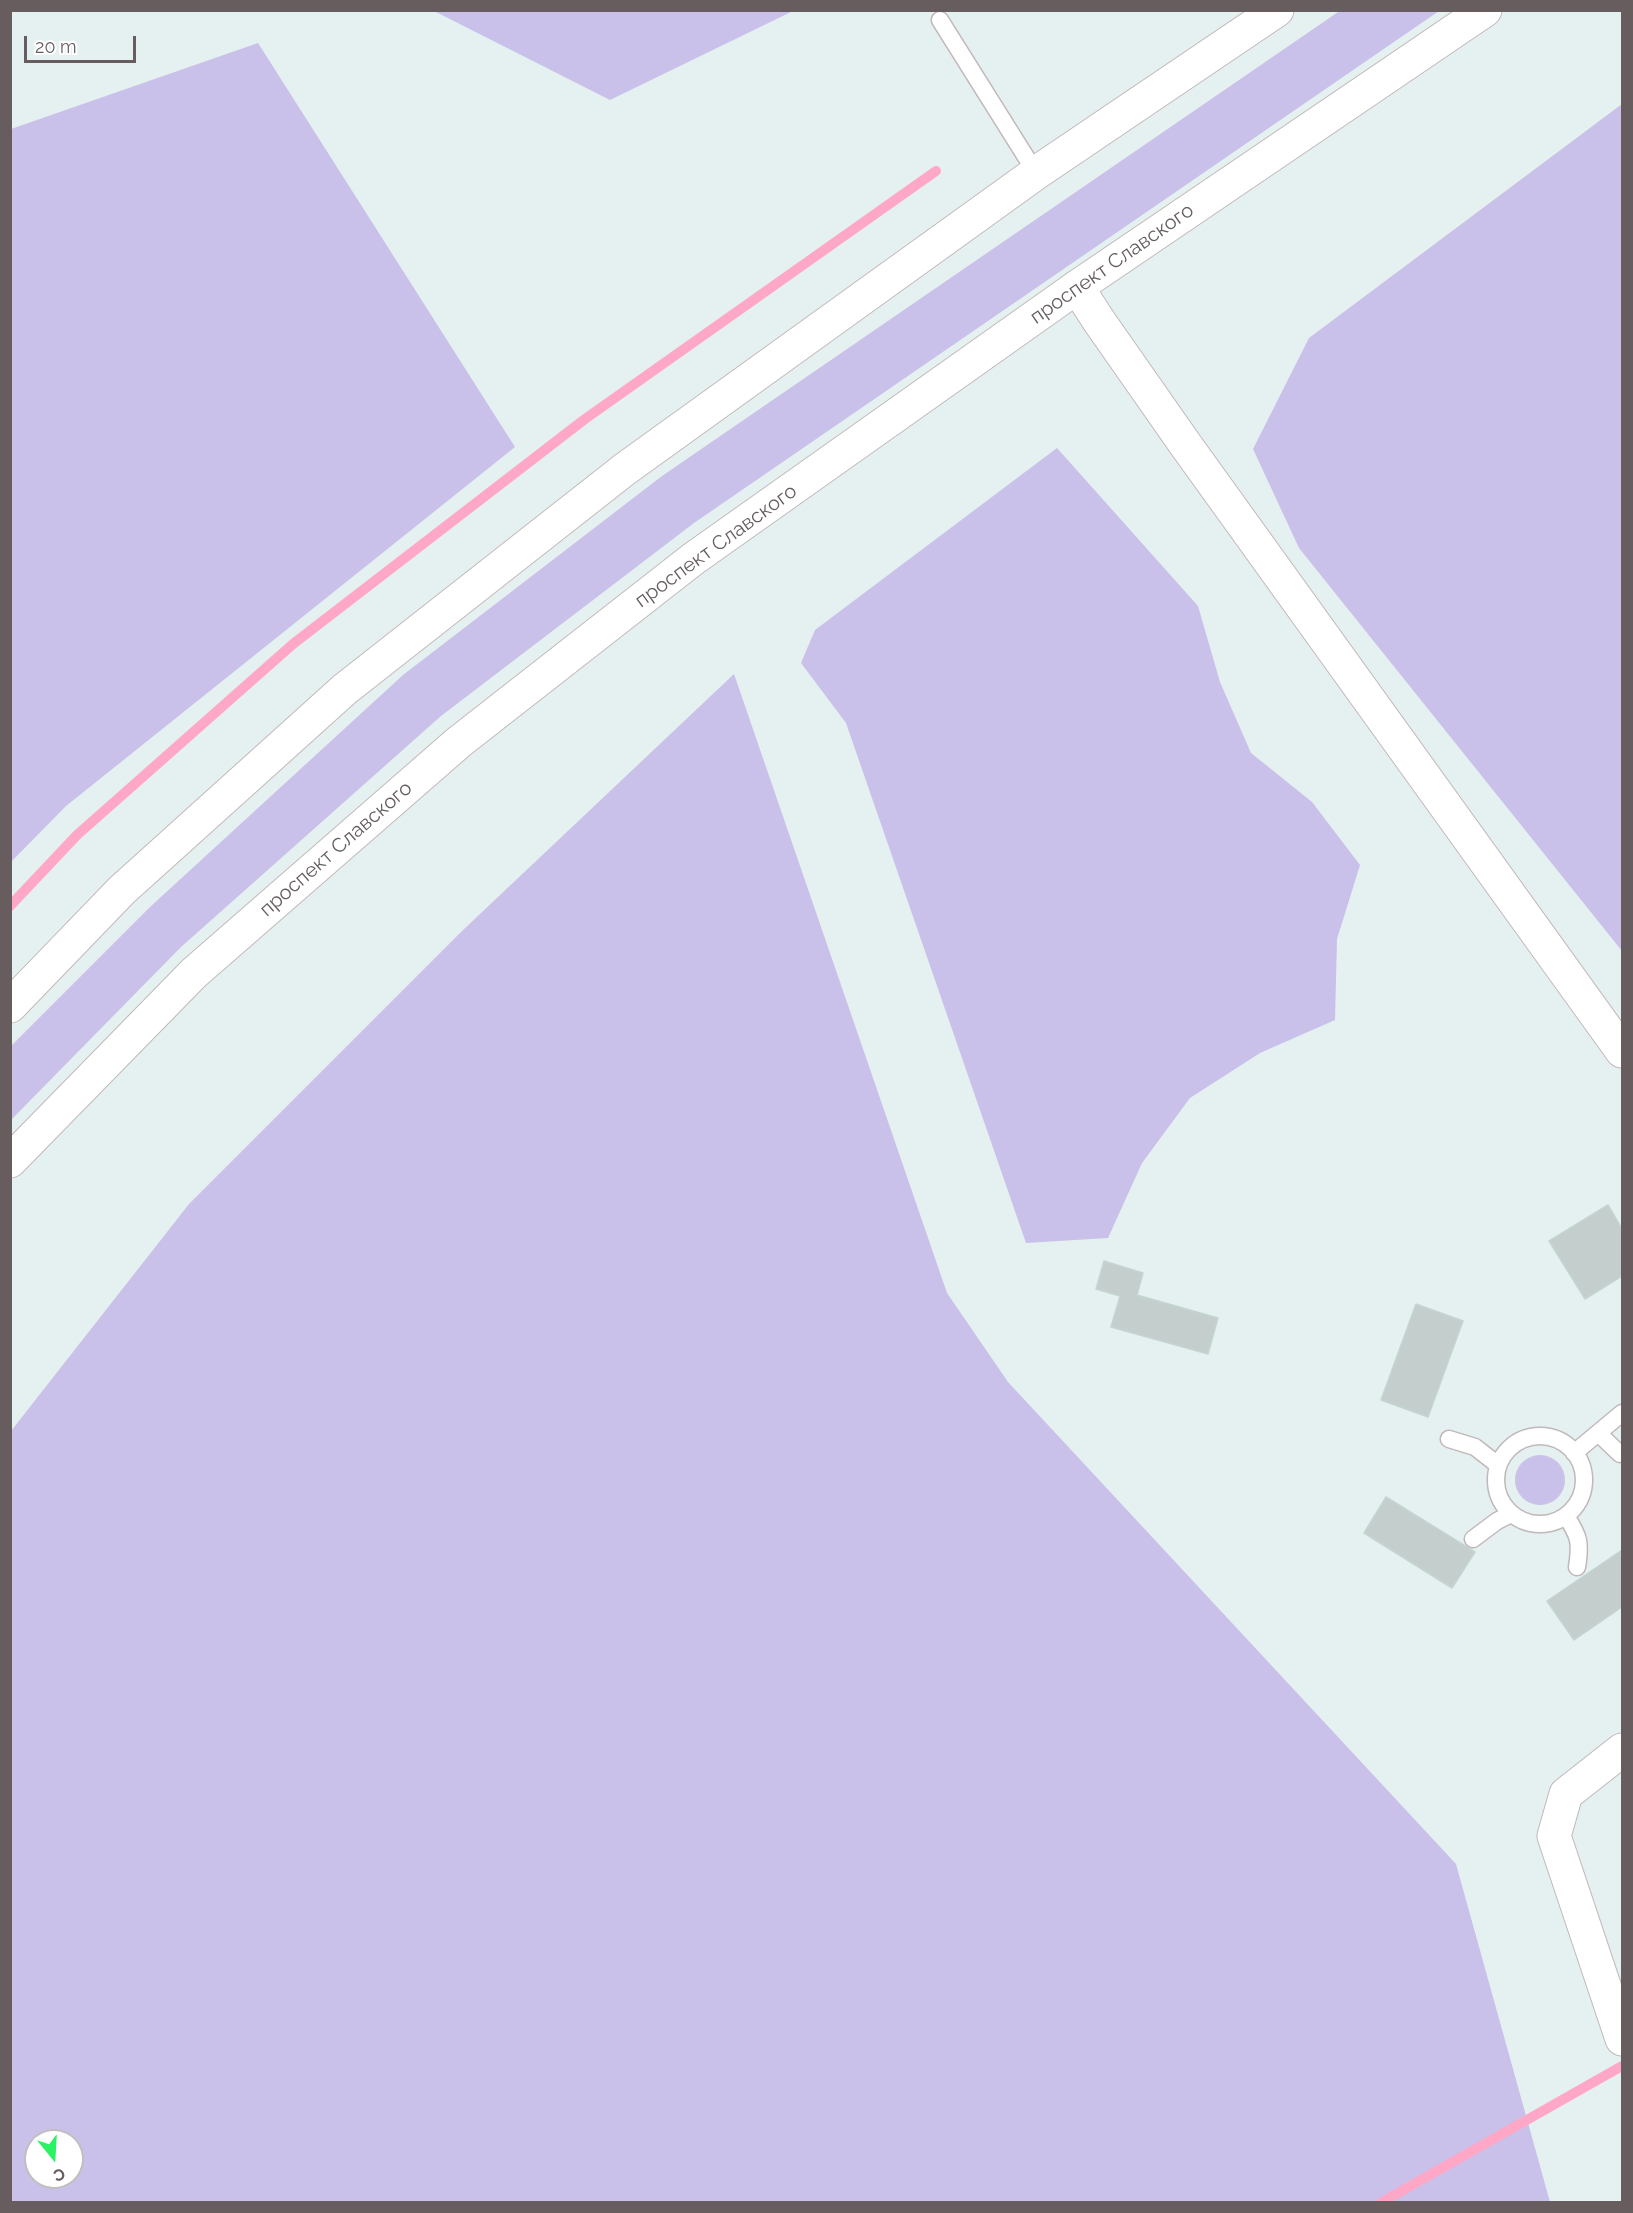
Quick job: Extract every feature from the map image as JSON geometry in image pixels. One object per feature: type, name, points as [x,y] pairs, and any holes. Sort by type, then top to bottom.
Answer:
[{"type":"main road","points":[[10,1006],[122,890],[345,689],[625,469],[1036,173],[1277,10]]},
{"type":"main road","name":"проспект Славского","points":[[10,1161],[194,974],[459,741],[693,560],[1077,287],[1485,10]]},
{"type":"main road","points":[[1077,287],[1185,444],[1623,1051]]},
{"type":"main road","points":[[1623,1750],[1566,1794],[1554,1836],[1623,2039]]},
{"type":"lane","points":[[939,20],[1036,173]]},
{"type":"lane","points":[[1574,1453],[1623,1413]]},
{"type":"lane","points":[[1598,1433],[1620,1454]]},
{"type":"lane","points":[[1527,1438],[1553,1438],[1565,1444],[1574,1453],[1581,1465],[1584,1479],[1579,1499],[1566,1516],[1553,1522],[1538,1524],[1524,1521],[1511,1514],[1497,1492],[1496,1478],[1498,1465],[1514,1444],[1527,1438]]},
{"type":"lane","points":[[1449,1439],[1475,1447],[1498,1465]]},
{"type":"lane","points":[[1473,1539],[1497,1521],[1511,1514]]},
{"type":"lane","points":[[1566,1516],[1578,1535],[1580,1549],[1577,1567]]},
{"type":"shaded area","points":[[1341,10],[1439,11],[694,523],[441,716],[181,947],[11,1120],[11,1046],[150,907],[403,675],[662,476]]},
{"type":"shaded area","points":[[434,11],[793,11],[610,100]]},
{"type":"shaded area","points":[[258,43],[515,447],[66,806],[11,862],[11,129]]},
{"type":"shaded area","points":[[1622,104],[1622,951],[1299,548],[1253,449],[1309,338]]},
{"type":"shaded area","points":[[1057,448],[1198,606],[1220,682],[1251,753],[1312,802],[1360,865],[1337,939],[1335,1020],[1260,1053],[1190,1098],[1142,1163],[1108,1238],[1026,1243],[846,723],[801,663],[815,630]]},
{"type":"shaded area","points":[[734,674],[947,1293],[1008,1382],[1456,1864],[1550,2202],[11,2202],[11,1431],[189,1204],[462,931]]},
{"type":"shaded area","points":[[1540,1455],[1549,1457],[1560,1466],[1565,1480],[1563,1489],[1554,1500],[1540,1505],[1531,1503],[1520,1494],[1515,1480],[1517,1471],[1526,1460]]},
{"type":"building","points":[[1608,1205],[1622,1229],[1622,1276],[1585,1299],[1549,1241]]},
{"type":"building","points":[[1104,1261],[1143,1273],[1137,1295],[1218,1318],[1208,1354],[1111,1327],[1120,1296],[1096,1289]]},
{"type":"building","points":[[1416,1304],[1463,1321],[1428,1417],[1381,1400]]},
{"type":"building","points":[[1386,1497],[1475,1552],[1452,1588],[1364,1533]]},
{"type":"building","points":[[1622,1550],[1622,1607],[1574,1640],[1547,1601]]},
{"type":"waterway","points":[[10,906],[77,835],[293,644],[585,419],[936,171]]},
{"type":"waterway","points":[[1382,2202],[1622,2066]]}]
